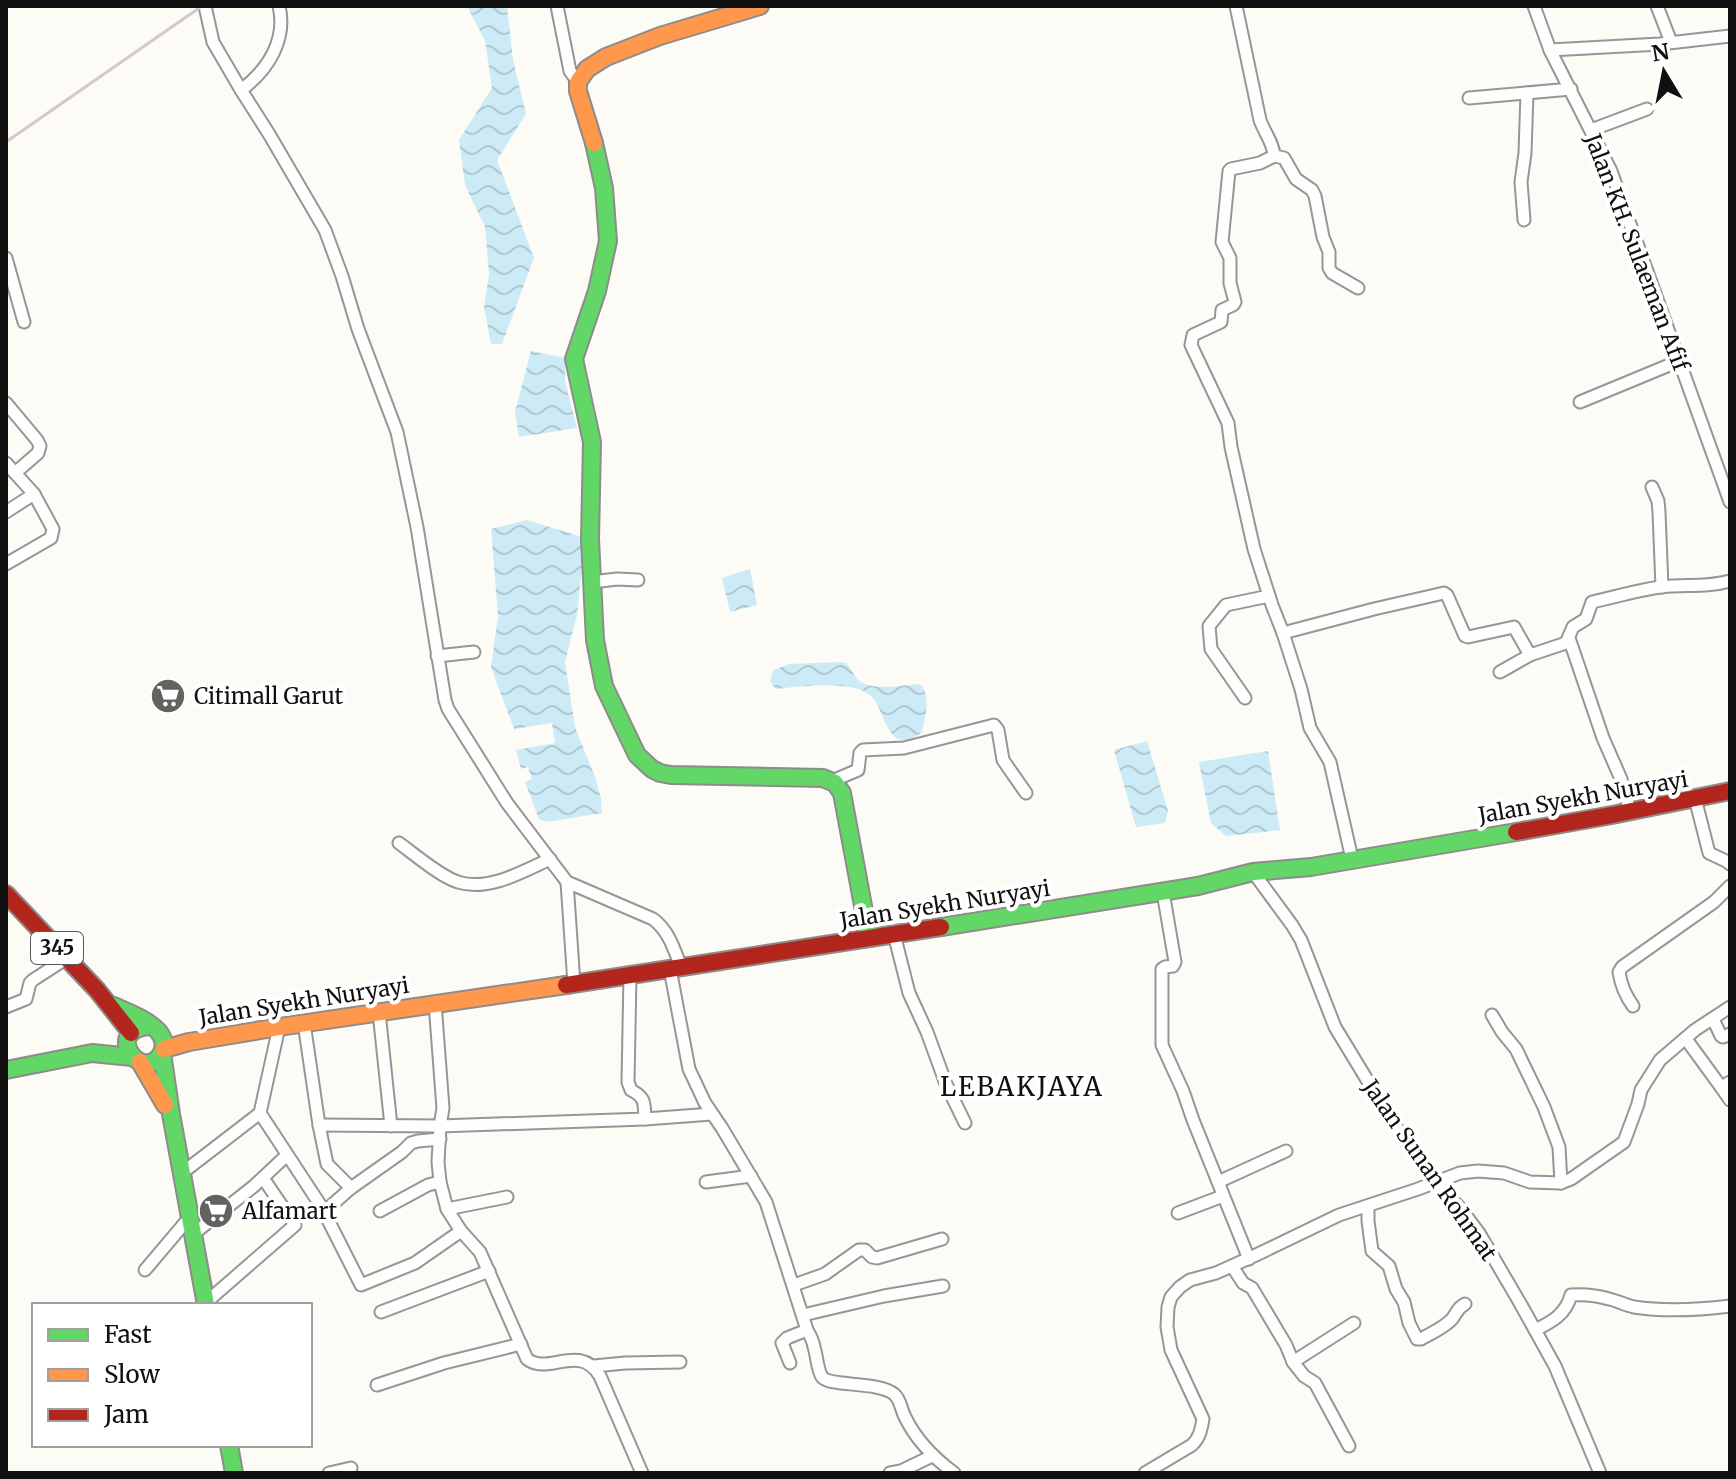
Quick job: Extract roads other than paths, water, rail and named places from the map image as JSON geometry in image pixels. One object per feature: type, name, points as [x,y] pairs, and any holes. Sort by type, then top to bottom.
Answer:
[{"type":"main road","points":[[760,6],[635,45],[594,65],[578,82],[596,147],[609,232],[604,265],[574,359],[592,442],[590,539],[595,640],[604,686],[632,745],[642,761],[660,773],[823,778],[837,785],[842,793],[869,938]]},
{"type":"main road","name":"Jalan Syekh Nuryayi","points":[[159,1040],[189,1042],[1163,892],[1253,872],[1311,867],[1730,791]]},
{"type":"main road","name":"345","points":[[6,894],[108,1002],[131,1033]]},
{"type":"main road","name":"345","points":[[108,1002],[159,1040]]},
{"type":"main road","points":[[6,1070],[92,1053],[140,1026],[159,1040],[205,1303]]},
{"type":"main road","points":[[131,1033],[127,1042],[129,1053],[171,1114]]},
{"type":"main road","points":[[92,1053],[150,1062],[155,1060],[159,1040]]},
{"type":"main road","points":[[229,1447],[234,1473]]},
{"type":"street","points":[[205,6],[213,42],[325,230],[397,432],[417,527],[448,709],[507,803],[567,882],[661,925],[671,941],[688,1064],[701,1096],[769,1209],[823,1378],[829,1382],[873,1386],[893,1393],[905,1417],[932,1456],[954,1473]]},
{"type":"street","points":[[241,90],[274,54],[282,19],[279,6]]},
{"type":"street","points":[[557,6],[570,71],[578,82]]},
{"type":"street","points":[[1236,6],[1260,120],[1274,156]]},
{"type":"street","name":"Jalan KH. Sulaeman Afif","points":[[1534,6],[1550,50],[1611,171],[1730,502]]},
{"type":"street","points":[[1657,6],[1671,42]]},
{"type":"street","points":[[1550,50],[1730,36]]},
{"type":"street","points":[[1469,98],[1571,89]]},
{"type":"street","points":[[1524,220],[1521,182],[1527,93]]},
{"type":"street","points":[[1591,130],[1647,109]]},
{"type":"street","points":[[1352,859],[1330,762],[1310,728],[1301,689],[1253,543],[1228,423],[1191,339],[1195,333],[1221,322],[1222,310],[1235,302],[1230,283],[1230,258],[1222,242],[1229,171],[1274,156],[1284,158],[1296,179],[1312,190],[1315,196],[1329,252],[1329,268],[1332,273],[1358,288]]},
{"type":"street","points":[[6,258],[8,274],[24,322]]},
{"type":"street","points":[[1580,402],[1679,361]]},
{"type":"street","points":[[6,403],[40,446],[38,453],[15,473]]},
{"type":"street","points":[[6,463],[34,494],[53,529],[51,538],[6,564]]},
{"type":"street","points":[[1652,487],[1658,501],[1662,587]]},
{"type":"street","points":[[6,512],[34,494]]},
{"type":"street","points":[[592,582],[638,580]]},
{"type":"street","points":[[1500,672],[1530,655],[1566,643],[1574,626],[1586,619],[1592,602],[1662,587],[1704,587],[1730,581]]},
{"type":"street","points":[[1283,633],[1444,593],[1465,636],[1514,627],[1530,655]]},
{"type":"street","points":[[1245,698],[1212,652],[1209,626],[1226,605],[1269,596]]},
{"type":"street","points":[[1569,638],[1630,811]]},
{"type":"street","points":[[437,656],[474,652]]},
{"type":"street","points":[[832,781],[858,770],[863,750],[904,748],[994,725],[998,730],[1003,760],[1026,793]]},
{"type":"street","points":[[1695,798],[1709,853],[1730,864]]},
{"type":"street","points":[[399,843],[451,879],[469,884],[507,878],[550,859]]},
{"type":"street","name":"Jalan Sunan Rohmat","points":[[1253,872],[1296,932],[1335,1027],[1392,1121],[1435,1182],[1479,1233],[1563,1385],[1600,1473]]},
{"type":"street","points":[[567,882],[574,984]]},
{"type":"street","points":[[1633,1006],[1623,992],[1619,972],[1622,967],[1714,902],[1730,886]]},
{"type":"street","points":[[1163,892],[1175,965],[1162,969],[1162,1045],[1249,1259]]},
{"type":"street","points":[[894,934],[909,993],[965,1123]]},
{"type":"street","points":[[6,1007],[23,1002],[33,980],[67,958]]},
{"type":"street","points":[[630,975],[628,1082],[631,1090],[644,1100],[645,1119]]},
{"type":"street","points":[[435,1003],[443,1108],[438,1162],[447,1209],[461,1231],[478,1248],[527,1359],[532,1363],[585,1361],[594,1366],[642,1473]]},
{"type":"street","points":[[1145,1473],[1192,1445],[1202,1429],[1203,1419],[1171,1350],[1167,1327],[1171,1297],[1180,1287],[1190,1280],[1249,1259],[1339,1215],[1460,1173],[1504,1173],[1530,1182],[1561,1183],[1571,1179],[1624,1142],[1641,1090],[1660,1060],[1695,1030],[1730,1007]]},
{"type":"street","points":[[379,1012],[391,1126]]},
{"type":"street","points":[[1492,1015],[1516,1049],[1544,1107],[1559,1147],[1561,1183]]},
{"type":"street","points":[[1713,1019],[1721,1036],[1730,1034]]},
{"type":"street","points":[[304,1023],[327,1164],[351,1188]]},
{"type":"street","points":[[182,1173],[260,1113],[279,1027]]},
{"type":"street","points":[[1686,1039],[1725,1084],[1730,1100]]},
{"type":"street","points":[[260,1113],[324,1212],[361,1285],[415,1263],[461,1231]]},
{"type":"street","points":[[319,1125],[391,1126],[440,1133],[712,1114]]},
{"type":"street","points":[[324,1212],[411,1143],[440,1133]]},
{"type":"street","points":[[1218,1182],[1286,1151]]},
{"type":"street","points":[[145,1270],[191,1226],[263,1178],[287,1155]]},
{"type":"street","points":[[706,1182],[751,1176]]},
{"type":"street","points":[[206,1303],[295,1225],[263,1178]]},
{"type":"street","points":[[380,1211],[428,1185],[440,1182]]},
{"type":"street","points":[[1178,1213],[1223,1196]]},
{"type":"street","points":[[447,1209],[507,1197]]},
{"type":"street","points":[[1368,1206],[1372,1251],[1389,1266],[1417,1339],[1445,1325],[1465,1304]]},
{"type":"street","points":[[794,1285],[825,1274],[859,1250],[865,1250],[877,1258],[942,1239]]},
{"type":"street","points":[[1232,1266],[1243,1283],[1252,1288],[1293,1362],[1304,1376],[1315,1383],[1349,1446]]},
{"type":"street","points":[[381,1312],[489,1271]]},
{"type":"street","points":[[803,1315],[943,1286]]},
{"type":"street","points":[[1535,1330],[1555,1320],[1569,1303],[1571,1295],[1589,1294],[1628,1306],[1671,1310],[1730,1306]]},
{"type":"street","points":[[1293,1362],[1354,1323]]},
{"type":"street","points":[[790,1363],[782,1343],[807,1330]]},
{"type":"street","points":[[377,1385],[444,1363],[521,1344]]},
{"type":"street","points":[[594,1366],[680,1362]]},
{"type":"street","points":[[890,1473],[932,1456]]},
{"type":"street","points":[[329,1473],[351,1468]]},
{"type":"water","points":[[467,6],[507,6],[513,60],[526,114],[497,160],[534,258],[502,344],[491,344],[484,307],[489,274],[485,227],[465,185],[459,140],[492,88],[485,41]]},
{"type":"water","points":[[531,351],[565,358],[565,381],[577,428],[519,437],[515,412]]},
{"type":"water","points":[[527,520],[585,538],[577,614],[565,662],[575,727],[595,777],[602,813],[547,822],[539,819],[525,782],[532,779],[528,767],[521,769],[516,750],[555,743],[552,723],[514,729],[491,667],[498,616],[491,529]]},
{"type":"water","points":[[750,569],[757,605],[730,612],[722,578]]},
{"type":"water","points":[[846,663],[857,679],[870,685],[920,684],[927,701],[922,732],[911,739],[895,737],[872,697],[855,688],[821,686],[777,689],[771,683],[774,670],[789,664]]},
{"type":"water","points":[[1147,741],[1168,811],[1165,823],[1136,827],[1114,750]]},
{"type":"water","points":[[1268,751],[1280,830],[1226,836],[1211,823],[1199,762]]},
{"type":"railway","points":[[6,142],[202,6]]},
{"type":"place","name":"Citimall Garut","points":[[168,696]]},
{"type":"place","name":"Alfamart","points":[[216,1211]]},
{"type":"district","name":"LEBAKJAYA","points":[[1022,1087]]}]
